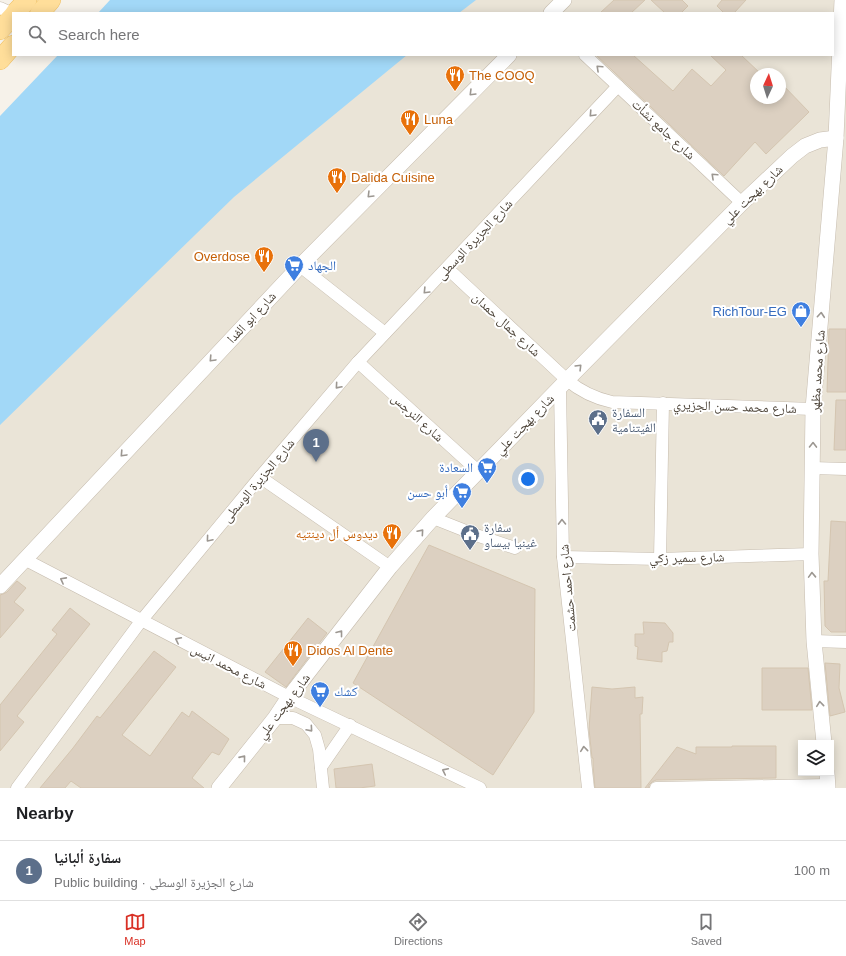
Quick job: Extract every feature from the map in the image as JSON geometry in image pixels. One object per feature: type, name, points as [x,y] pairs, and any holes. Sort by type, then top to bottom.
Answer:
[{"type":"main road","points":[[16,12],[27,0]]},
{"type":"main road","points":[[41,12],[51,0]]},
{"type":"main road","points":[[0,30],[12,16]]},
{"type":"main road","points":[[0,60],[12,46]]},
{"type":"street","points":[[552,12],[564,0]]},
{"type":"street","name":"شارع محمد مظهر","points":[[824,740],[814,641],[811,554],[813,409],[841,138],[842,0]]},
{"type":"street","points":[[0,8],[12,13]]},
{"type":"street","name":"شارع ابو الفدا","points":[[0,586],[300,266],[508,56]]},
{"type":"street","name":"شارع جامع نشأت","points":[[586,56],[742,203]]},
{"type":"street","name":"شارع الجزيرة الوسطى","points":[[18,788],[141,621],[260,477],[358,362],[618,86]]},
{"type":"street","name":"شارع بهجت علي","points":[[218,788],[275,718],[390,568],[433,518],[478,471],[742,203],[792,156],[805,146],[820,140],[841,138]]},
{"type":"street","points":[[300,266],[385,333]]},
{"type":"street","name":"شارع جمال حمدان","points":[[447,268],[563,384]]},
{"type":"street","name":"شارع النرجس","points":[[358,362],[478,471]]},
{"type":"street","name":"شارع محمد حسن الجزيري","points":[[563,384],[612,402],[813,409]]},
{"type":"street","name":"شارع احمد حشمت","points":[[563,384],[563,557],[588,788]]},
{"type":"street","points":[[660,559],[663,403]]},
{"type":"street","points":[[812,468],[846,469]]},
{"type":"street","points":[[260,477],[390,568]]},
{"type":"street","points":[[433,518],[515,548]]},
{"type":"street","name":"شارع سمير زكي","points":[[563,557],[660,559],[811,554]]},
{"type":"street","name":"شارع محمد انيس","points":[[24,559],[290,697],[480,788]]},
{"type":"street","points":[[814,641],[846,642]]},
{"type":"street","points":[[275,718],[293,718],[306,724],[315,735],[319,749],[323,788]]},
{"type":"street","points":[[321,767],[350,725]]},
{"type":"street","points":[[656,788],[828,782]]},
{"type":"shaded area","points":[[296,0],[846,0],[846,788],[0,788],[0,304],[236,56],[834,56],[834,12],[283,12]]},
{"type":"water","points":[[110,0],[476,0],[460,12],[99,12]]},
{"type":"water","points":[[57,56],[406,56],[234,197],[0,425],[0,116]]},
{"type":"building","points":[[614,0],[645,0],[632,12],[601,12]]},
{"type":"building","points":[[651,0],[682,0],[688,6],[682,12],[664,12]]},
{"type":"building","points":[[722,0],[746,0],[735,12],[723,12],[717,6]]},
{"type":"building","points":[[597,56],[634,56],[673,91],[692,69],[711,86],[726,70],[711,56],[742,56],[755,68],[750,68],[750,104],[786,104],[786,88],[809,112],[766,154],[755,142],[724,176]]},
{"type":"building","points":[[829,329],[846,329],[846,392],[827,392]]},
{"type":"building","points":[[836,400],[846,400],[846,450],[834,450]]},
{"type":"building","points":[[831,521],[846,522],[846,632],[831,632],[825,626],[824,581],[828,581]]},
{"type":"building","points":[[429,545],[535,589],[534,712],[493,775],[353,683]]},
{"type":"building","points":[[17,581],[26,588],[14,602],[24,610],[0,638],[0,595],[7,592]]},
{"type":"building","points":[[70,608],[90,624],[17,716],[24,722],[0,751],[0,705],[57,634],[52,630]]},
{"type":"building","points":[[308,618],[327,633],[286,687],[265,672]]},
{"type":"building","points":[[643,622],[665,623],[673,633],[673,642],[669,642],[667,651],[662,652],[662,662],[637,659],[638,647],[635,646],[635,634],[644,634]]},
{"type":"building","points":[[154,651],[176,667],[122,735],[150,756],[182,712],[189,717],[192,711],[229,739],[219,755],[212,752],[192,778],[204,788],[81,788],[71,781],[65,788],[40,788],[97,716],[100,718]]},
{"type":"building","points":[[825,663],[840,664],[839,688],[845,712],[830,716]]},
{"type":"building","points":[[762,668],[808,668],[812,710],[762,710]]},
{"type":"building","points":[[592,687],[612,689],[635,687],[635,698],[643,697],[642,714],[640,714],[641,788],[595,788],[589,729]]},
{"type":"building","points":[[776,746],[776,778],[656,780],[649,785],[649,788],[645,788],[677,747],[696,754],[696,747]]},
{"type":"building","points":[[372,764],[375,786],[336,788],[334,769]]},
{"type":"place","name":"The COOQ","points":[[455,92]]},
{"type":"place","name":"Luna","points":[[410,136]]},
{"type":"place","name":"Dalida Cuisine","points":[[337,194]]},
{"type":"place","name":"Overdose","points":[[264,273]]},
{"type":"place","name":"الجهاد","points":[[294,282]]},
{"type":"place","name":"RichTour-EG","points":[[801,328]]},
{"type":"place","name":"السفارة الفيتنامية","points":[[598,436]]},
{"type":"place","name":"سفارة ألبانيا","points":[[316,462]]},
{"type":"place","name":"السعادة","points":[[487,484]]},
{"type":"place","name":"أبو حسن","points":[[462,509]]},
{"type":"place","name":"ديدوس أل دينتيه","points":[[392,550]]},
{"type":"place","name":"سفارة غينيا بيساو","points":[[470,551]]},
{"type":"place","name":"Didos Al Dente","points":[[293,667]]},
{"type":"place","name":"كشك","points":[[320,708]]}]
